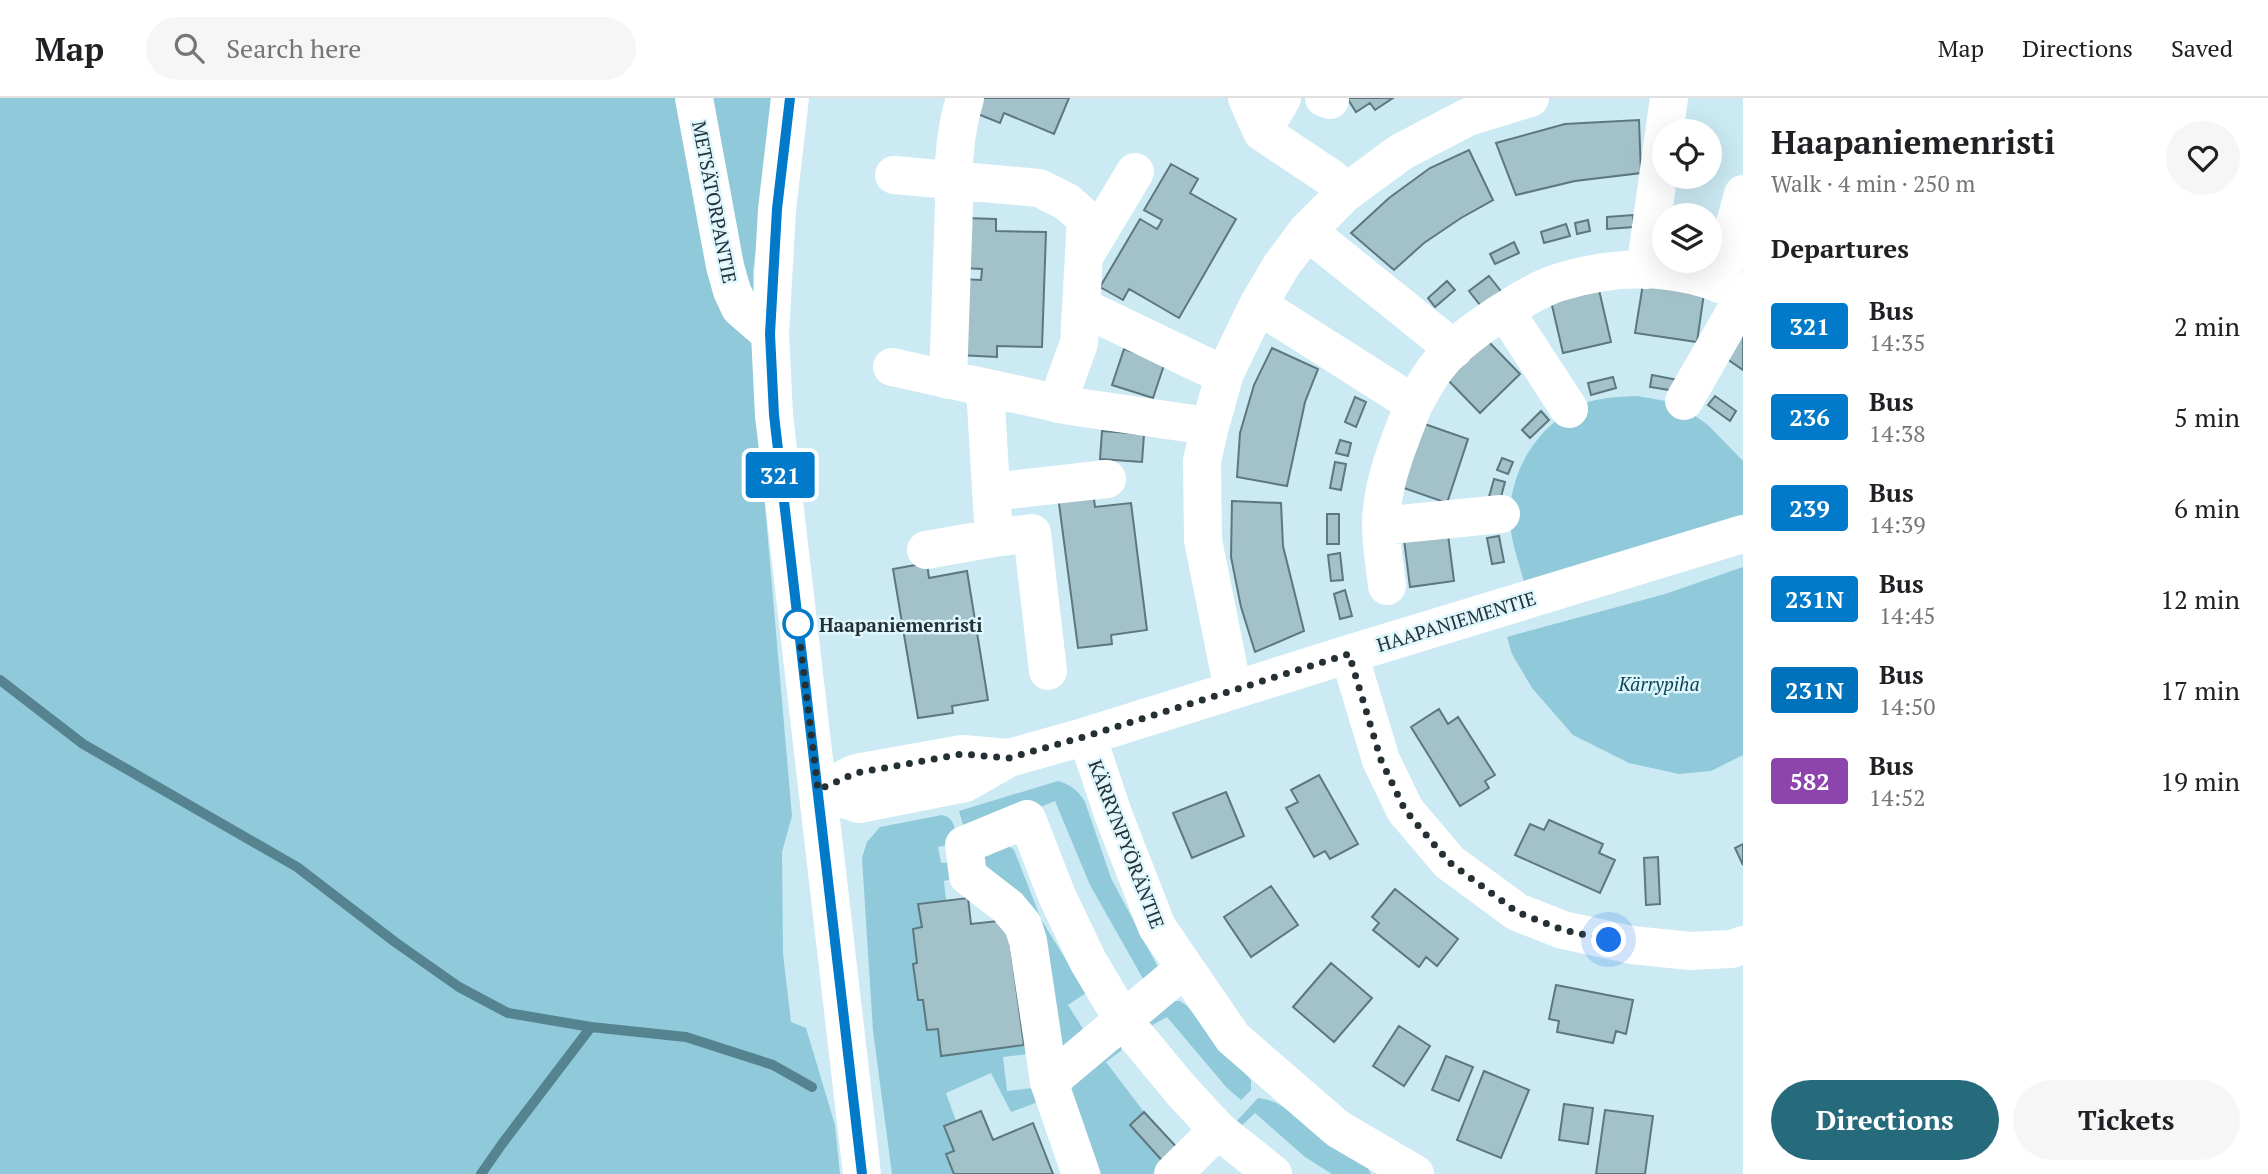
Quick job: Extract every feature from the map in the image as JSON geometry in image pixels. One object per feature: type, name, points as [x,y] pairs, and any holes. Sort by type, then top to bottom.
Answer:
[{"type":"street","name":"METSÄTORPANTIE","points":[[694,98],[732,291],[740,308],[770,334]]},
{"type":"street","points":[[790,98],[777,209],[770,334],[774,415],[862,1174]]},
{"type":"street","points":[[948,380],[956,126],[965,98]]},
{"type":"street","points":[[1282,98],[1254,115],[1331,178],[1345,194]]},
{"type":"street","points":[[1233,690],[1203,540],[1202,461],[1225,373],[1258,304],[1307,231],[1345,194],[1401,152],[1468,117],[1530,98]]},
{"type":"street","points":[[1645,270],[1669,98]]},
{"type":"street","points":[[1085,255],[1135,172]]},
{"type":"street","points":[[894,175],[1039,188],[1067,202],[1086,219],[1079,343],[1057,404]]},
{"type":"street","points":[[1684,401],[1735,292],[1743,194]]},
{"type":"street","points":[[1307,231],[1454,349]]},
{"type":"street","points":[[1387,586],[1381,526],[1384,491],[1414,404],[1436,366],[1472,332],[1555,284],[1615,269],[1703,277],[1735,292]]},
{"type":"street","points":[[1258,304],[1414,404]]},
{"type":"street","points":[[1082,307],[1209,368],[1225,373]]},
{"type":"street","points":[[1505,311],[1569,409]]},
{"type":"street","points":[[892,368],[1057,404],[1194,424],[1209,430]]},
{"type":"street","points":[[985,388],[994,538]]},
{"type":"street","points":[[992,492],[1107,479]]},
{"type":"street","points":[[1381,526],[1502,514]]},
{"type":"street","points":[[926,550],[1032,533],[1048,671]]},
{"type":"street","name":"HAAPANIEMENTIE","points":[[818,790],[859,804],[965,783],[1009,758],[1743,534]]},
{"type":"street","points":[[1349,654],[1381,760],[1405,810],[1449,862],[1517,912],[1563,930],[1632,945],[1690,951],[1732,949],[1743,945]]},
{"type":"street","name":"KÄRRYNPYÖRÄNTIE","points":[[1087,736],[1113,814],[1157,927],[1233,1038],[1338,1129],[1396,1170]]},
{"type":"street","points":[[1081,1174],[1049,1082],[1028,941],[1023,925],[1008,907],[968,876],[964,845],[1027,819],[1057,896],[1088,961],[1123,1020],[1218,1130],[1273,1174]]},
{"type":"street","points":[[1049,1082],[1185,968]]},
{"type":"street","points":[[1173,1174],[1218,1130]]},
{"type":"green space","points":[[0,98],[777,98],[753,271],[762,471],[792,816],[782,852],[783,954],[791,1022],[806,1028],[835,1125],[840,1174],[0,1174]]},
{"type":"green space","points":[[1637,396],[1677,403],[1708,425],[1743,461],[1743,520],[1525,586],[1510,522],[1514,485],[1529,452],[1552,424],[1583,404]]},
{"type":"green space","name":"Kärrypiha","points":[[1743,567],[1743,755],[1711,771],[1679,774],[1629,763],[1573,735],[1532,688],[1512,654],[1507,637],[1665,594]]},
{"type":"green space","points":[[1058,781],[1074,788],[1085,802],[1111,878],[1160,971],[1146,984],[1090,885],[1055,801],[972,835],[965,832],[959,811]]},
{"type":"green space","points":[[942,815],[952,822],[958,843],[938,847],[941,863],[957,862],[959,878],[944,881],[946,900],[919,904],[922,927],[913,929],[917,963],[913,964],[918,1000],[923,1000],[938,1029],[941,1056],[1024,1045],[1036,1053],[1003,1057],[1007,1091],[1041,1087],[1043,1100],[1011,1112],[991,1073],[946,1093],[956,1121],[954,1174],[892,1174],[873,1031],[862,858],[867,842],[880,827]]},
{"type":"green space","points":[[1006,844],[1014,850],[1041,919],[1086,993],[1068,1005],[1085,1032],[1066,1059],[971,854]]},
{"type":"green space","points":[[1171,1001],[1180,1001],[1187,1006],[1251,1080],[1251,1090],[1241,1100],[1227,1088],[1167,1017],[1147,1028],[1144,1018]]},
{"type":"green space","points":[[1122,1046],[1121,1051],[1106,1062],[1144,1112],[1130,1126],[1166,1165],[1164,1174],[1101,1174],[1100,1171],[1093,1171],[1067,1097],[1080,1074]]},
{"type":"green space","points":[[1258,1098],[1277,1103],[1286,1109],[1368,1168],[1371,1174],[1332,1174],[1305,1157],[1255,1113],[1238,1129],[1232,1126]]},
{"type":"building","points":[[976,98],[1069,98],[1054,134],[1004,113],[1000,123],[970,111]]},
{"type":"building","points":[[1347,98],[1393,98],[1375,110],[1370,103],[1356,112]]},
{"type":"building","points":[[1639,120],[1641,173],[1575,181],[1516,195],[1496,143],[1565,124]]},
{"type":"building","points":[[1469,150],[1493,200],[1424,243],[1394,270],[1351,233],[1389,198],[1430,168]]},
{"type":"building","points":[[1171,164],[1198,179],[1190,193],[1236,219],[1179,318],[1129,289],[1123,300],[1100,287],[1140,219],[1157,229],[1160,224],[1162,220],[1144,210]]},
{"type":"building","points":[[1633,215],[1634,227],[1607,229],[1607,217]]},
{"type":"building","points":[[964,218],[996,219],[996,231],[1046,232],[1042,347],[997,346],[997,357],[958,355],[961,279],[981,280],[982,269],[962,268]]},
{"type":"building","points":[[1588,220],[1590,231],[1577,234],[1575,223]]},
{"type":"building","points":[[1566,224],[1570,236],[1544,243],[1541,232]]},
{"type":"building","points":[[1514,242],[1519,253],[1495,264],[1490,254]]},
{"type":"building","points":[[1489,276],[1504,295],[1484,310],[1469,291]]},
{"type":"building","points":[[1447,281],[1455,290],[1435,307],[1428,298]]},
{"type":"building","points":[[1643,284],[1704,293],[1697,342],[1635,333]]},
{"type":"building","points":[[1599,290],[1611,342],[1563,353],[1551,301]]},
{"type":"building","points":[[1743,316],[1743,370],[1717,352]]},
{"type":"building","points":[[1484,337],[1520,374],[1480,413],[1444,376]]},
{"type":"building","points":[[1272,348],[1318,369],[1305,402],[1287,486],[1237,477],[1240,433],[1254,385]]},
{"type":"building","points":[[1124,349],[1165,362],[1153,398],[1112,385]]},
{"type":"building","points":[[1652,375],[1678,380],[1676,391],[1650,387]]},
{"type":"building","points":[[1613,377],[1616,388],[1591,395],[1588,383]]},
{"type":"building","points":[[1715,396],[1736,411],[1730,421],[1708,405]]},
{"type":"building","points":[[1355,397],[1366,402],[1356,427],[1345,422]]},
{"type":"building","points":[[1541,411],[1549,420],[1530,438],[1522,430]]},
{"type":"building","points":[[1416,421],[1468,439],[1447,503],[1395,485]]},
{"type":"building","points":[[1102,431],[1144,434],[1142,462],[1100,459]]},
{"type":"building","points":[[1340,440],[1351,443],[1348,456],[1336,453]]},
{"type":"building","points":[[1502,458],[1513,462],[1508,474],[1497,470]]},
{"type":"building","points":[[1335,462],[1346,464],[1341,490],[1330,488]]},
{"type":"building","points":[[1494,479],[1505,482],[1498,508],[1487,504]]},
{"type":"building","points":[[1093,491],[1095,507],[1131,503],[1147,630],[1111,635],[1112,644],[1078,648],[1058,496]]},
{"type":"building","points":[[1232,501],[1281,503],[1283,546],[1304,631],[1255,652],[1241,607],[1231,557]]},
{"type":"building","points":[[1327,514],[1339,514],[1339,544],[1327,544]]},
{"type":"building","points":[[1447,527],[1454,581],[1410,587],[1403,532]]},
{"type":"building","points":[[1499,536],[1504,562],[1492,564],[1487,538]]},
{"type":"building","points":[[1340,553],[1343,580],[1331,581],[1328,555]]},
{"type":"building","points":[[927,563],[929,578],[967,571],[988,700],[952,706],[953,713],[918,718],[893,569]]},
{"type":"building","points":[[1345,590],[1352,616],[1340,619],[1334,594]]},
{"type":"building","points":[[1439,709],[1448,724],[1458,717],[1495,775],[1485,781],[1489,788],[1460,806],[1411,727]]},
{"type":"building","points":[[1319,775],[1358,844],[1330,859],[1325,851],[1314,857],[1286,808],[1298,802],[1291,790]]},
{"type":"building","points":[[1226,792],[1244,836],[1192,858],[1173,813]]},
{"type":"building","points":[[1549,820],[1603,844],[1599,853],[1615,860],[1600,893],[1515,855],[1530,824],[1544,830]]},
{"type":"building","points":[[1743,844],[1743,865],[1735,848]]},
{"type":"building","points":[[1658,857],[1660,904],[1646,905],[1644,858]]},
{"type":"building","points":[[1271,886],[1298,925],[1251,957],[1224,917]]},
{"type":"building","points":[[1395,889],[1458,939],[1437,966],[1426,957],[1419,967],[1373,930],[1379,923],[1372,917]]},
{"type":"building","points":[[968,898],[971,924],[1007,920],[1024,1045],[941,1056],[938,1029],[927,1030],[923,1000],[918,1000],[913,964],[917,963],[913,929],[922,927],[918,904]]},
{"type":"building","points":[[1331,963],[1372,998],[1334,1042],[1293,1007]]},
{"type":"building","points":[[1556,985],[1633,1000],[1626,1034],[1616,1031],[1613,1043],[1557,1032],[1559,1021],[1549,1019]]},
{"type":"building","points":[[1399,1026],[1430,1046],[1404,1086],[1373,1066]]},
{"type":"building","points":[[1446,1056],[1473,1067],[1459,1101],[1432,1090]]},
{"type":"building","points":[[1484,1071],[1529,1090],[1501,1158],[1457,1140]]},
{"type":"building","points":[[1564,1104],[1593,1108],[1588,1144],[1559,1140]]},
{"type":"building","points":[[1605,1110],[1653,1116],[1645,1174],[1596,1174]]},
{"type":"building","points":[[981,1111],[993,1140],[1033,1123],[1053,1174],[954,1174],[946,1154],[954,1151],[944,1126]]},
{"type":"building","points":[[1144,1112],[1181,1152],[1166,1165],[1130,1125]]},
{"type":"waterway","points":[[0,680],[83,744],[297,867],[459,987],[508,1013],[591,1027],[686,1037],[773,1065],[812,1087]]},
{"type":"waterway","points":[[481,1174],[591,1027]]},
{"type":"bus line","name":"321","points":[[790,98],[777,209],[770,334],[774,415],[862,1174]]},
{"type":"place","name":"Haapaniemenristi","points":[[798,624]]},
{"type":"route","points":[[798,624],[797,617],[818,790],[856,773],[962,754],[1009,758],[1349,654],[1381,760],[1405,810],[1449,862],[1517,912],[1563,930],[1609,940]]}]
